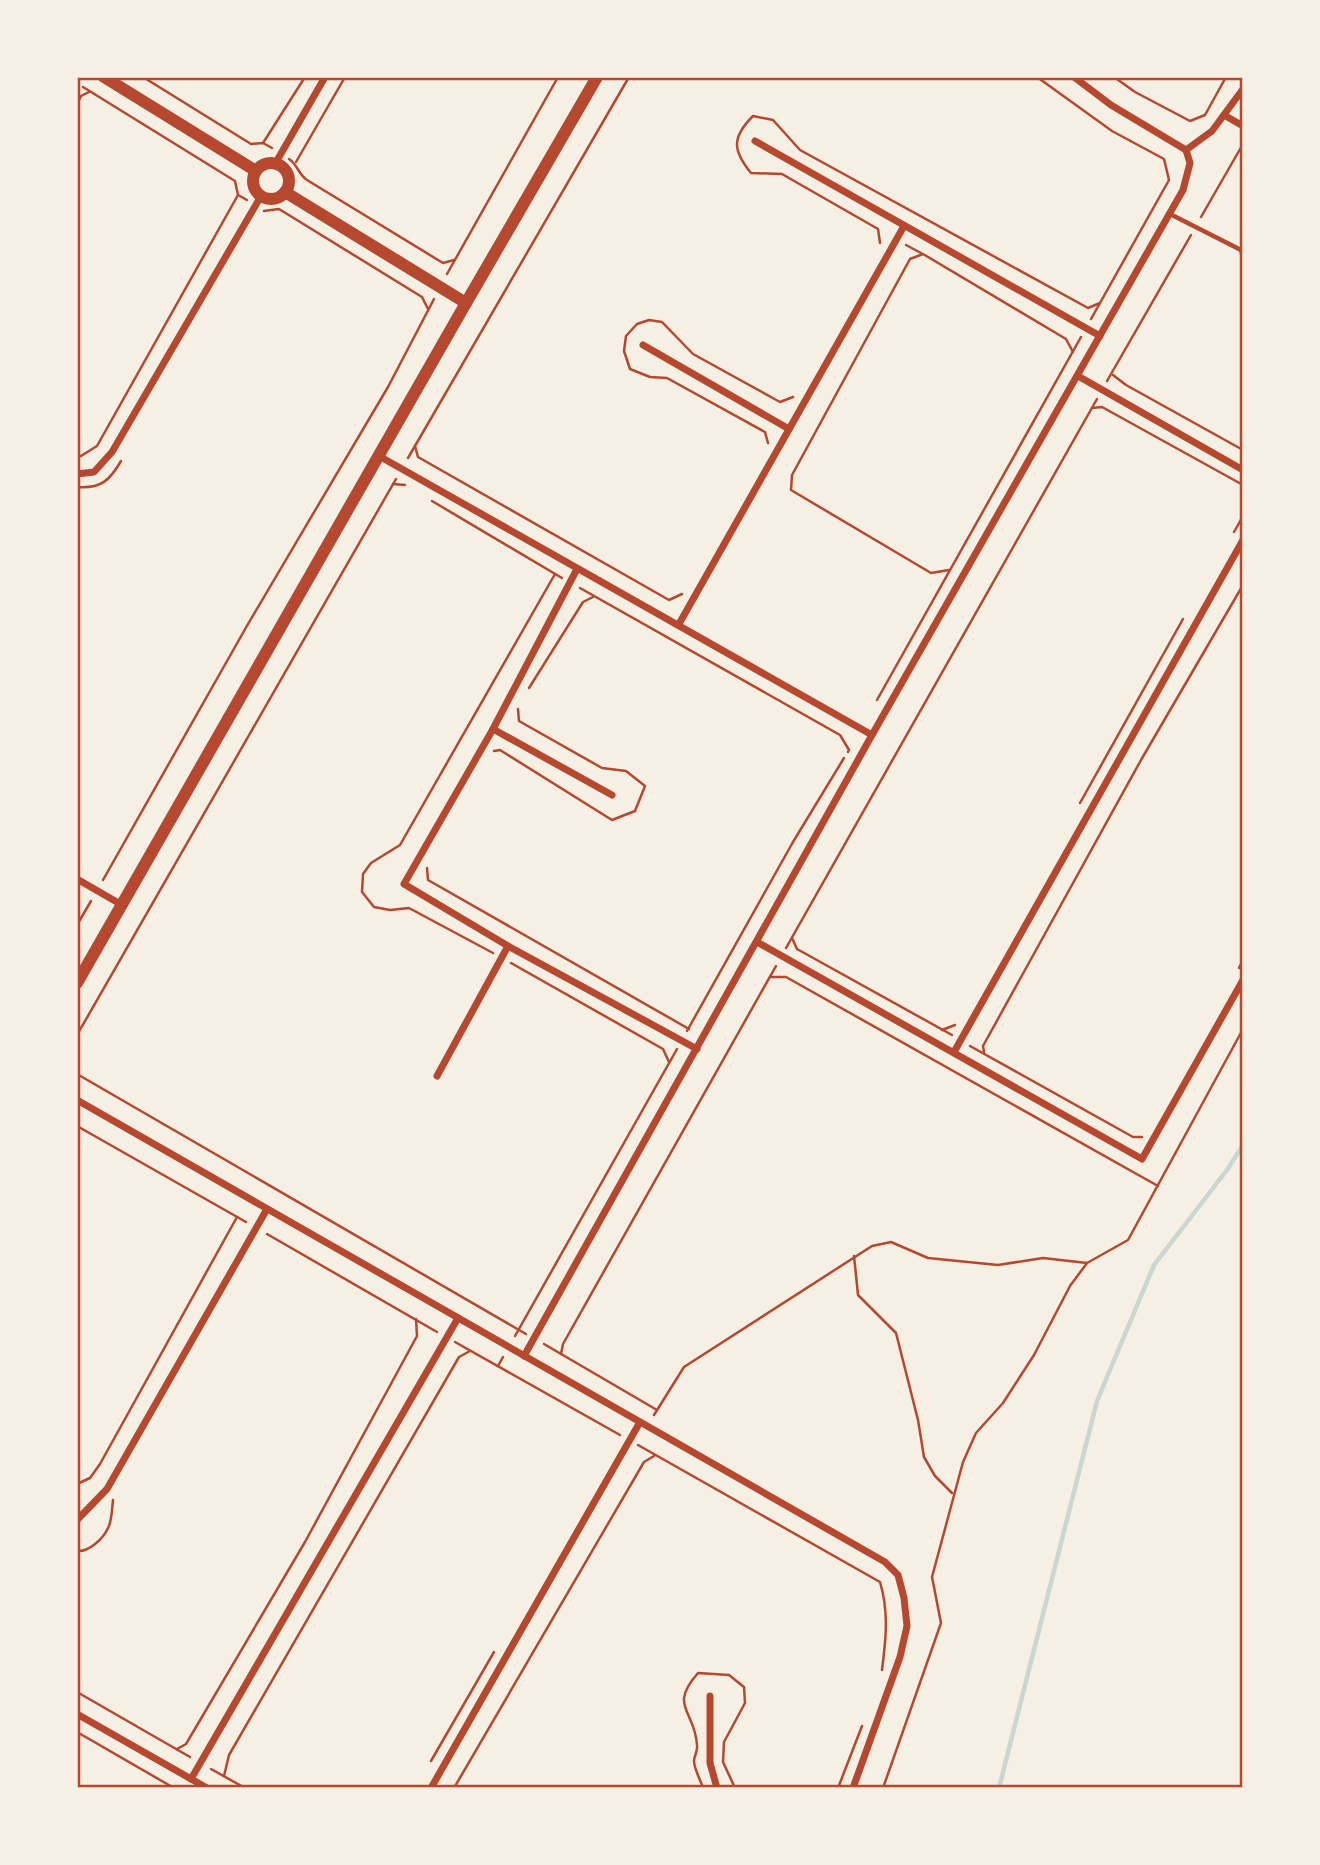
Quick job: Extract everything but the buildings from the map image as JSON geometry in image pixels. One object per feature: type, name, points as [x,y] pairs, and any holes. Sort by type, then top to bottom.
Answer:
[{"type":"street","points":[[104,77],[256,171]]},
{"type":"street","points":[[278,159],[288,175],[288,187],[285,192],[272,199],[261,196],[253,182],[256,171],[278,159],[325,77]]},
{"type":"street","points":[[77,983],[597,77]]},
{"type":"street","points":[[524,1356],[872,735],[1183,190],[1190,163],[1186,150],[1111,105],[1074,77]]},
{"type":"street","points":[[1186,150],[1212,131],[1243,89]]},
{"type":"street","points":[[1224,116],[1243,126]]},
{"type":"street","points":[[755,141],[1100,336]]},
{"type":"street","points":[[285,192],[466,303]]},
{"type":"street","points":[[77,474],[94,472],[112,452],[261,196]]},
{"type":"street","points":[[679,625],[904,226]]},
{"type":"street","points":[[643,345],[789,429]]},
{"type":"street","points":[[1078,376],[1243,470]]},
{"type":"street","points":[[379,456],[872,735]]},
{"type":"street","points":[[954,1052],[1243,540]]},
{"type":"street","points":[[577,569],[493,729],[404,884],[508,946],[697,1049]]},
{"type":"street","points":[[493,729],[612,795]]},
{"type":"street","points":[[77,879],[122,905]]},
{"type":"street","points":[[757,942],[1142,1159],[1243,980]]},
{"type":"street","points":[[437,1076],[508,946]]},
{"type":"street","points":[[77,1100],[885,1562],[898,1575],[904,1598],[906,1626],[900,1657],[853,1788]]},
{"type":"street","points":[[77,1520],[107,1489],[267,1209]]},
{"type":"street","points":[[191,1779],[458,1318]]},
{"type":"street","points":[[431,1788],[629,1440],[643,1424]]},
{"type":"street","points":[[710,1696],[710,1763],[717,1788]]},
{"type":"street","points":[[77,1714],[207,1788]]},
{"type":"lane","points":[[1170,213],[1241,250],[1243,257]]},
{"type":"path","points":[[143,77],[251,144],[263,143]]},
{"type":"path","points":[[263,143],[305,77]]},
{"type":"path","points":[[296,163],[345,77]]},
{"type":"path","points":[[77,925],[241,636],[388,387],[454,260],[558,77]]},
{"type":"path","points":[[77,1035],[629,77]]},
{"type":"path","points":[[873,706],[1168,180],[1164,159],[1104,126],[1037,77]]},
{"type":"path","points":[[1114,77],[1135,92],[1190,121],[1205,116],[1226,77]]},
{"type":"path","points":[[77,104],[81,96],[91,92]]},
{"type":"path","points":[[881,245],[878,229],[782,174],[751,173],[740,160],[736,146],[739,130],[753,116],[773,121],[800,150],[1088,308],[1100,303]]},
{"type":"path","points":[[263,143],[278,159],[296,163]]},
{"type":"path","points":[[561,1354],[563,1344],[782,955],[1243,144]]},
{"type":"path","points":[[296,163],[301,176],[307,180],[443,263],[454,260]]},
{"type":"path","points":[[77,455],[82,456],[97,446],[238,195]]},
{"type":"path","points":[[949,570],[931,573],[791,490],[792,475],[910,259],[923,254],[1066,339],[1073,352]]},
{"type":"path","points":[[769,445],[765,432],[667,378],[650,377],[630,369],[624,351],[626,336],[637,324],[649,320],[662,322],[693,354],[780,402],[793,397]]},
{"type":"path","points":[[1112,374],[1126,385],[1243,450]]},
{"type":"path","points":[[1092,408],[1102,407],[1243,485]]},
{"type":"path","points":[[415,446],[418,457],[669,600],[681,596],[688,584]]},
{"type":"path","points":[[393,484],[406,485]]},
{"type":"path","points":[[429,499],[555,574],[840,735],[849,750]]},
{"type":"path","points":[[555,574],[400,845],[371,863],[363,874],[362,892],[374,907],[390,911],[409,908],[502,958],[663,1049],[670,1063]]},
{"type":"path","points":[[985,1054],[983,1046],[1141,760],[1243,585]]},
{"type":"path","points":[[525,695],[583,602],[595,596]]},
{"type":"path","points":[[491,752],[500,750],[612,820],[635,811],[645,786],[626,771],[602,768],[519,721],[517,707]]},
{"type":"path","points":[[498,1366],[793,842],[861,729]]},
{"type":"path","points":[[427,867],[428,880],[689,1029]]},
{"type":"path","points":[[792,938],[797,949],[1133,1137],[1143,1137]]},
{"type":"path","points":[[1236,972],[1243,960]]},
{"type":"path","points":[[770,977],[786,977],[1158,1186]]},
{"type":"path","points":[[883,1788],[941,1623],[932,1577],[962,1462],[976,1433],[1016,1384],[1070,1286],[1087,1263],[1128,1240],[1243,1029]]},
{"type":"path","points":[[77,1074],[657,1410]]},
{"type":"path","points":[[77,1126],[880,1581],[887,1614],[887,1638],[881,1672]]},
{"type":"path","points":[[77,1484],[90,1478],[100,1464],[237,1217]]},
{"type":"path","points":[[643,1424],[657,1410],[684,1367],[872,1246],[891,1242],[928,1258],[998,1265],[1043,1258],[1087,1263]]},
{"type":"path","points":[[854,1256],[858,1295],[896,1333],[918,1420],[924,1457],[935,1476],[953,1494]]},
{"type":"path","points":[[177,1749],[186,1744],[305,1542],[417,1336],[415,1319]]},
{"type":"path","points":[[224,1776],[229,1755],[333,1572],[459,1357],[471,1351]]},
{"type":"path","points":[[454,1788],[644,1462],[656,1455]]},
{"type":"path","points":[[77,1692],[244,1788]]},
{"type":"path","points":[[838,1788],[862,1724]]},
{"type":"path","points":[[77,1732],[174,1788]]},
{"type":"waterway","points":[[999,1788],[1097,1401],[1154,1265],[1243,1145]]}]
